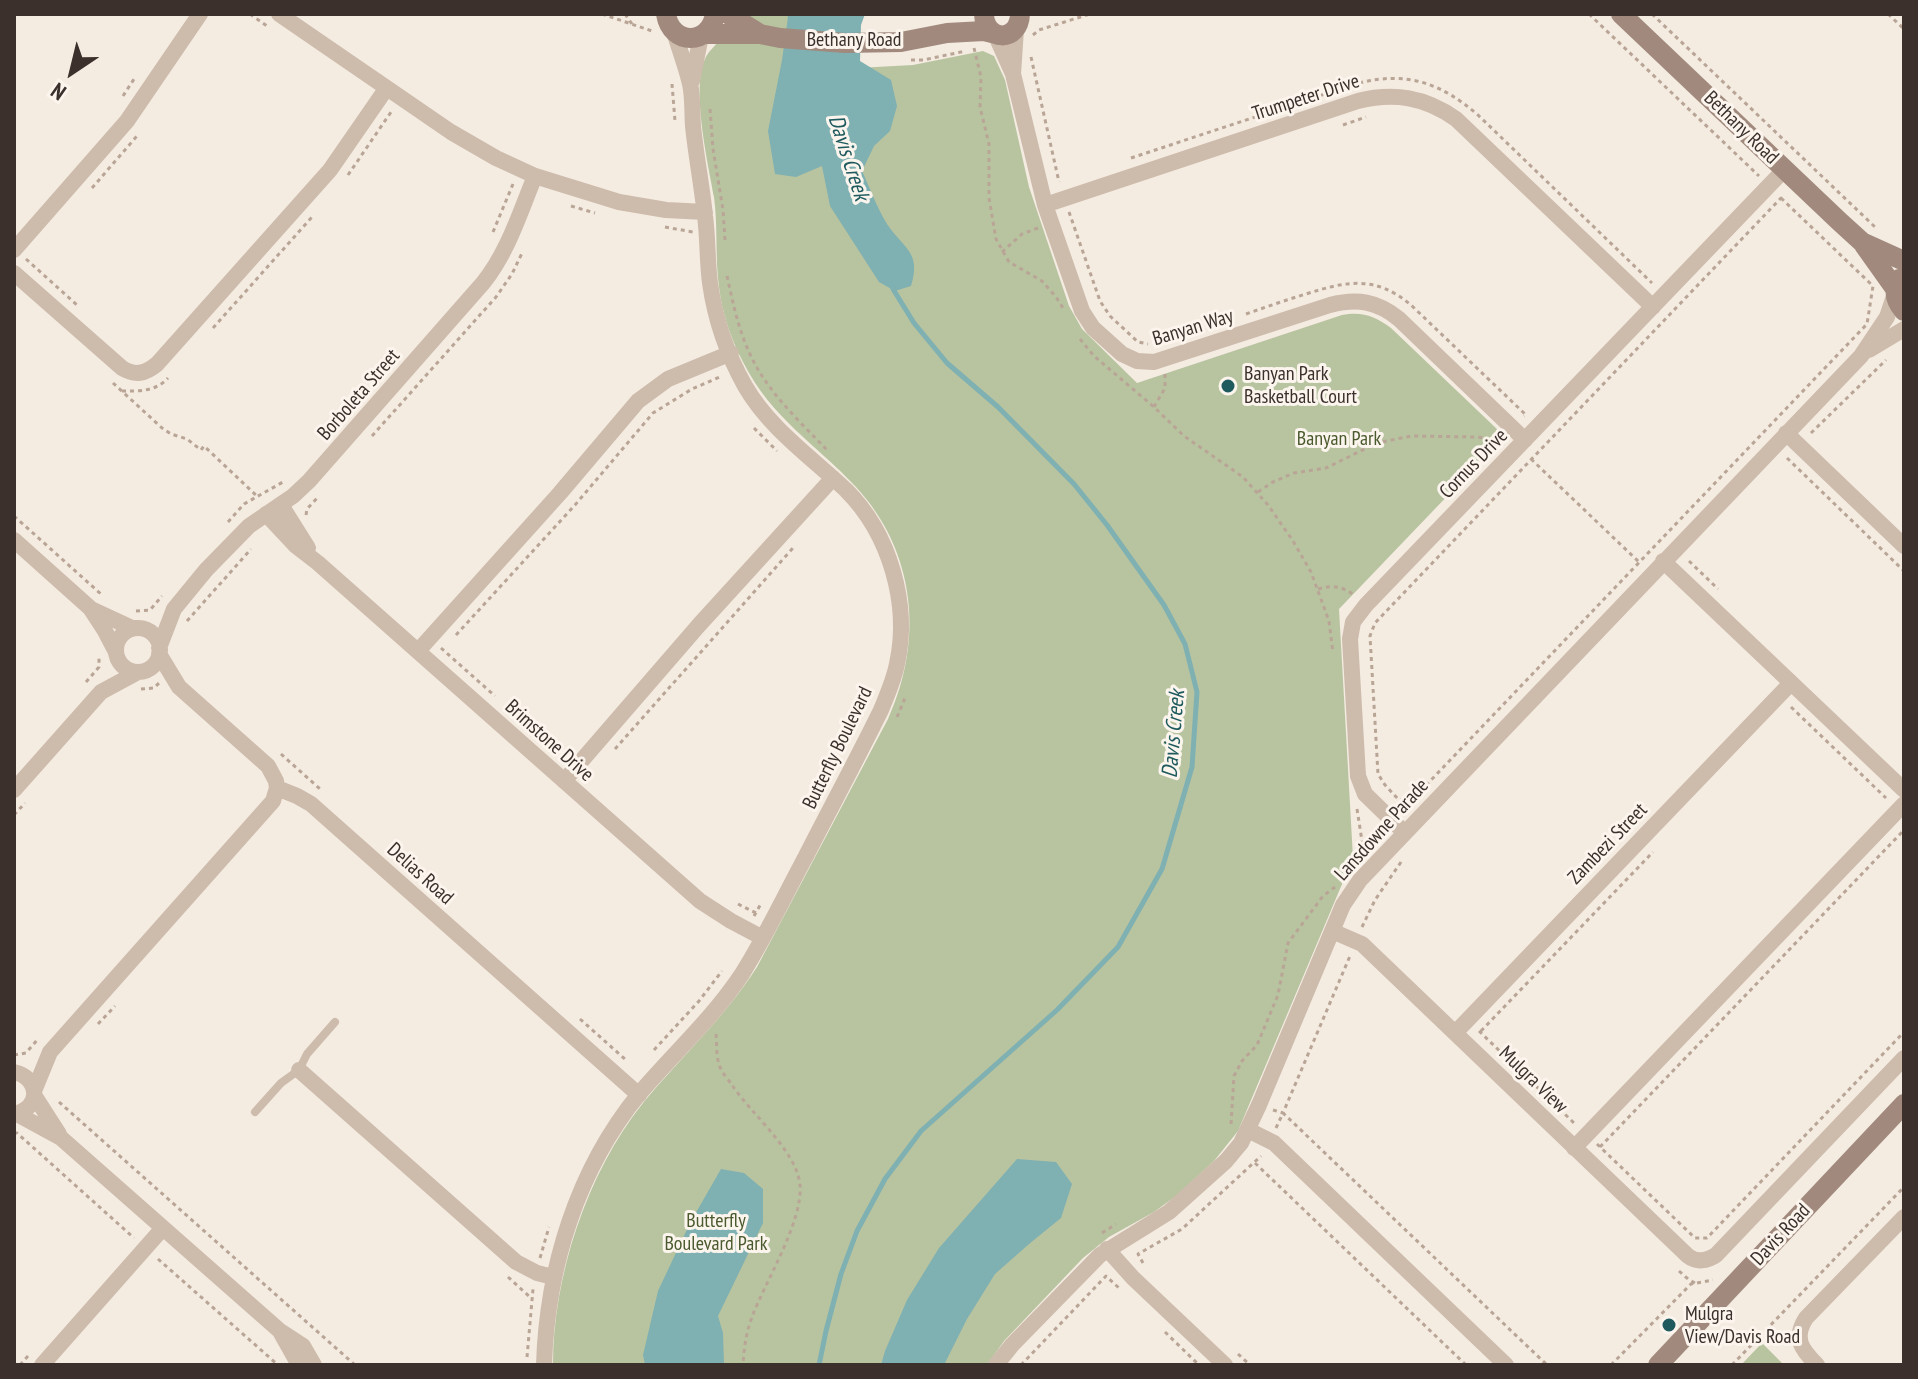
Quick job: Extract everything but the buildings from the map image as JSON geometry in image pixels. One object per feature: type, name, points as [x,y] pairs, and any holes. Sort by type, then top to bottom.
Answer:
[{"type":"street","points":[[14,250],[127,121],[200,14]]},
{"type":"street","points":[[279,14],[470,144],[535,176],[619,202],[666,210],[698,211]]},
{"type":"street","points":[[702,35],[710,28],[715,14]]},
{"type":"street","name":"Bethany Road","points":[[728,14],[760,34]]},
{"type":"street","points":[[1021,27],[1037,14]]},
{"type":"street","name":"Bethany Road","points":[[1621,14],[1862,242],[1900,292]]},
{"type":"street","name":"Bethany Road","points":[[662,23],[687,38],[760,34],[845,43],[901,42],[947,33],[968,22],[1006,35],[1021,27]]},
{"type":"street","name":"Butterfly Boulevard","points":[[662,23],[691,87]]},
{"type":"street","name":"Banyan Way","points":[[984,25],[1013,74],[1045,205],[1082,311],[1093,328],[1116,349],[1129,358],[1161,361],[1330,305],[1351,300],[1367,302],[1384,308],[1399,319],[1514,435]]},
{"type":"street","name":"Banyan Way","points":[[1013,74],[1021,27]]},
{"type":"street","name":"Butterfly Boulevard","points":[[544,1365],[548,1308],[545,1275],[560,1250],[593,1165],[639,1095],[722,1001],[742,972],[755,934],[869,734],[897,664],[900,611],[897,592],[887,556],[873,525],[833,478],[765,414],[722,356],[698,211],[691,87],[702,35]]},
{"type":"street","points":[[14,273],[122,368],[132,373],[145,372],[157,364],[339,159],[386,89]]},
{"type":"street","name":"Trumpeter Drive","points":[[1045,205],[1358,101],[1388,95],[1421,100],[1456,119],[1653,307]]},
{"type":"street","name":"Cornus Drive","points":[[1404,832],[1365,794],[1358,776],[1350,639],[1353,622],[1514,435],[1653,307],[1784,170]]},
{"type":"street","name":"Borboleta Street","points":[[159,651],[174,609],[206,570],[249,526],[309,481],[492,272],[535,176]]},
{"type":"street","name":"Bethany Road","points":[[1862,242],[1904,261]]},
{"type":"street","name":"Lansdowne Parade","points":[[996,1365],[1075,1278],[1101,1244],[1159,1219],[1180,1204],[1226,1161],[1248,1130],[1343,905],[1360,880],[1651,565],[1861,356],[1900,292]]},
{"type":"street","name":"Lansdowne Parade","points":[[1861,356],[1904,329]]},
{"type":"street","points":[[418,651],[638,401],[668,379],[722,356]]},
{"type":"street","points":[[1786,433],[1904,546]]},
{"type":"street","points":[[564,781],[699,625],[833,478]]},
{"type":"street","name":"Brimstone Drive","points":[[273,509],[296,546],[700,901],[755,934]]},
{"type":"street","points":[[14,540],[90,608],[113,621],[151,633],[179,687]]},
{"type":"street","points":[[1651,565],[1677,573],[1904,790]]},
{"type":"street","name":"Borboleta Street","points":[[138,628],[174,609]]},
{"type":"street","points":[[14,1072],[50,1052],[273,801],[277,788],[268,766],[179,687],[162,680],[139,678],[120,663],[113,621]]},
{"type":"street","points":[[14,790],[101,692],[120,638],[138,628]]},
{"type":"street","points":[[101,692],[139,678],[156,662],[159,651]]},
{"type":"street","name":"Zambezi Street","points":[[1455,1033],[1791,683]]},
{"type":"street","name":"Delias Road","points":[[277,788],[311,804],[639,1095]]},
{"type":"street","points":[[1574,1148],[1901,807]]},
{"type":"street","name":"Mulgra View","points":[[1332,931],[1362,944],[1692,1259],[1704,1260],[1716,1255],[1904,1058]]},
{"type":"street","points":[[16,1114],[29,1107],[40,1094],[50,1052]]},
{"type":"street","points":[[299,1070],[505,1253],[526,1269],[545,1275]]},
{"type":"street","points":[[14,1072],[28,1078],[40,1094],[61,1138]]},
{"type":"street","name":"Davis Road","points":[[1658,1365],[1904,1104]]},
{"type":"street","points":[[16,1114],[61,1138],[280,1331],[303,1346],[314,1365]]},
{"type":"street","points":[[1248,1130],[1270,1140],[1506,1365]]},
{"type":"street","points":[[1817,1365],[1802,1347],[1799,1338],[1801,1326],[1904,1217]]},
{"type":"street","points":[[42,1365],[163,1228]]},
{"type":"street","points":[[1101,1244],[1133,1278],[1232,1360]]},
{"type":"street","points":[[280,1331],[299,1365]]},
{"type":"lane","points":[[255,1112],[281,1083],[299,1070],[307,1054],[335,1022]]},
{"type":"path","points":[[602,14],[632,24],[662,23]]},
{"type":"path","points":[[625,14],[632,24]]},
{"type":"path","points":[[1021,27],[1035,32],[1090,14]]},
{"type":"path","points":[[1589,14],[1873,286],[1867,324],[1651,565],[1412,800],[1399,800],[1378,774],[1370,636],[1375,623],[1781,198]]},
{"type":"path","points":[[1652,14],[1884,235]]},
{"type":"path","points":[[1888,14],[1904,29]]},
{"type":"path","points":[[984,25],[980,107],[989,144],[991,212],[996,239],[1009,262],[1036,276],[1050,288],[1066,315]]},
{"type":"path","points":[[1028,48],[1064,199],[1095,290],[1104,309],[1138,342],[1155,345]]},
{"type":"path","points":[[1353,84],[1383,78],[1413,80],[1441,89],[1465,103],[1653,282],[1640,295]]},
{"type":"path","points":[[120,101],[135,79]]},
{"type":"path","points":[[672,83],[676,129]]},
{"type":"path","points":[[1130,158],[1339,89]]},
{"type":"path","points":[[710,105],[713,149],[723,210],[724,247]]},
{"type":"path","points":[[1338,126],[1366,117]]},
{"type":"path","points":[[493,233],[513,184]]},
{"type":"path","points":[[689,231],[698,211]]},
{"type":"path","points":[[1002,252],[1022,234],[1071,218]]},
{"type":"path","points":[[14,250],[85,312]]},
{"type":"path","points":[[726,269],[745,345],[760,373],[785,406],[831,453]]},
{"type":"path","points":[[1236,317],[1343,283],[1368,284],[1391,290],[1411,305],[1526,415],[1514,435],[1495,440],[1411,436],[1377,443],[1326,468],[1294,473],[1258,492]]},
{"type":"path","points":[[1077,335],[1094,356],[1184,436],[1243,477],[1258,492],[1311,572],[1329,621],[1335,663]]},
{"type":"path","points":[[722,356],[722,376],[726,385]]},
{"type":"path","points":[[1887,359],[1787,458],[1904,571]]},
{"type":"path","points":[[453,638],[575,505],[653,413],[692,389],[722,376]]},
{"type":"path","points":[[748,421],[784,458]]},
{"type":"path","points":[[187,439],[201,450],[204,446],[258,497]]},
{"type":"path","points":[[1531,459],[1651,565]]},
{"type":"path","points":[[227,524],[244,504],[288,478]]},
{"type":"path","points":[[14,517],[113,621]]},
{"type":"path","points":[[186,622],[256,544]]},
{"type":"path","points":[[612,752],[792,549]]},
{"type":"path","points":[[1677,573],[1689,561]]},
{"type":"path","points":[[1318,589],[1338,586],[1366,605]]},
{"type":"path","points":[[80,689],[99,667],[98,638],[113,621],[150,610],[169,588]]},
{"type":"path","points":[[139,678],[154,688],[162,680]]},
{"type":"path","points":[[893,725],[907,694]]},
{"type":"path","points":[[1779,695],[1901,807]]},
{"type":"path","points":[[268,766],[277,751],[329,797]]},
{"type":"path","points":[[297,796],[306,777]]},
{"type":"path","points":[[1351,801],[1358,811],[1362,841],[1359,857]]},
{"type":"path","points":[[14,815],[24,804]]},
{"type":"path","points":[[1600,1147],[1904,830]]},
{"type":"path","points":[[1480,1033],[1652,853]]},
{"type":"path","points":[[1142,1263],[1138,1254],[1182,1229],[1264,1152],[1375,900],[1401,862]]},
{"type":"path","points":[[1228,1132],[1233,1115],[1234,1076],[1242,1061],[1257,1045],[1278,995],[1288,943],[1323,896],[1341,881]]},
{"type":"path","points":[[755,934],[768,892]]},
{"type":"path","points":[[648,1057],[729,963]]},
{"type":"path","points":[[91,1033],[120,1000]]},
{"type":"path","points":[[581,1020],[625,1059]]},
{"type":"path","points":[[14,1055],[26,1053],[47,1029]]},
{"type":"path","points":[[707,1040],[716,1030],[720,1067],[735,1091],[782,1146],[794,1164],[800,1186],[798,1208],[788,1237],[752,1315],[744,1342],[743,1365]]},
{"type":"path","points":[[40,1094],[355,1365]]},
{"type":"path","points":[[1259,1105],[1283,1113],[1547,1365]]},
{"type":"path","points":[[1255,1163],[1466,1365]]},
{"type":"path","points":[[1732,1365],[1904,1187]]},
{"type":"path","points":[[1101,1244],[1120,1222]]},
{"type":"path","points":[[527,1365],[531,1298],[545,1275],[550,1224]]},
{"type":"path","points":[[1021,1365],[1106,1276],[1127,1296]]},
{"type":"path","points":[[1158,1326],[1199,1365]]},
{"type":"path","points":[[1232,1360],[1250,1365]]},
{"type":"green space","points":[[735,14],[819,14],[857,68],[913,65],[983,51],[994,56],[1005,80],[1029,187],[1069,306],[1082,329],[1137,383],[1342,315],[1362,314],[1391,328],[1499,431],[1499,442],[1339,609],[1353,858],[1238,1131],[1214,1161],[1176,1196],[1109,1237],[1083,1258],[1004,1341],[987,1365],[553,1365],[559,1296],[567,1261],[577,1227],[605,1161],[643,1103],[717,1020],[757,967],[888,719],[907,659],[910,628],[908,598],[902,568],[891,540],[876,512],[856,487],[781,415],[754,382],[725,316],[719,287],[714,197],[702,126],[700,88],[706,56]]},
{"type":"green space","points":[[1762,1343],[1784,1365],[1741,1365]]},
{"type":"water","points":[[786,14],[865,14],[861,25],[860,61],[891,80],[897,106],[890,131],[874,146],[862,171],[883,218],[912,258],[914,275],[911,286],[895,291],[879,282],[830,206],[822,166],[796,177],[775,174],[768,131],[782,60]]},
{"type":"water","points":[[1017,1159],[1056,1162],[1072,1184],[1061,1218],[995,1274],[967,1319],[944,1365],[881,1365],[907,1300],[939,1248]]},
{"type":"water","points":[[721,1169],[744,1173],[763,1189],[763,1223],[718,1316],[723,1333],[724,1365],[645,1365],[643,1355],[658,1291],[690,1223]]},
{"type":"waterway","name":"Davis Creek","points":[[819,1365],[841,1274],[857,1231],[885,1179],[921,1131],[1057,1010],[1118,947],[1162,869],[1192,767],[1197,692],[1185,644],[1164,605],[1074,484],[998,407],[947,363],[914,323],[893,289]]},
{"type":"place","name":"Banyan Park Basketball Court","points":[[1228,386]]},
{"type":"place","name":"Mulgra View/Davis Road","points":[[1669,1325]]},
{"type":"park label","name":"Banyan Park","points":[[1339,439]]},
{"type":"park label","name":"Butterfly Boulevard Park","points":[[716,1232]]}]
